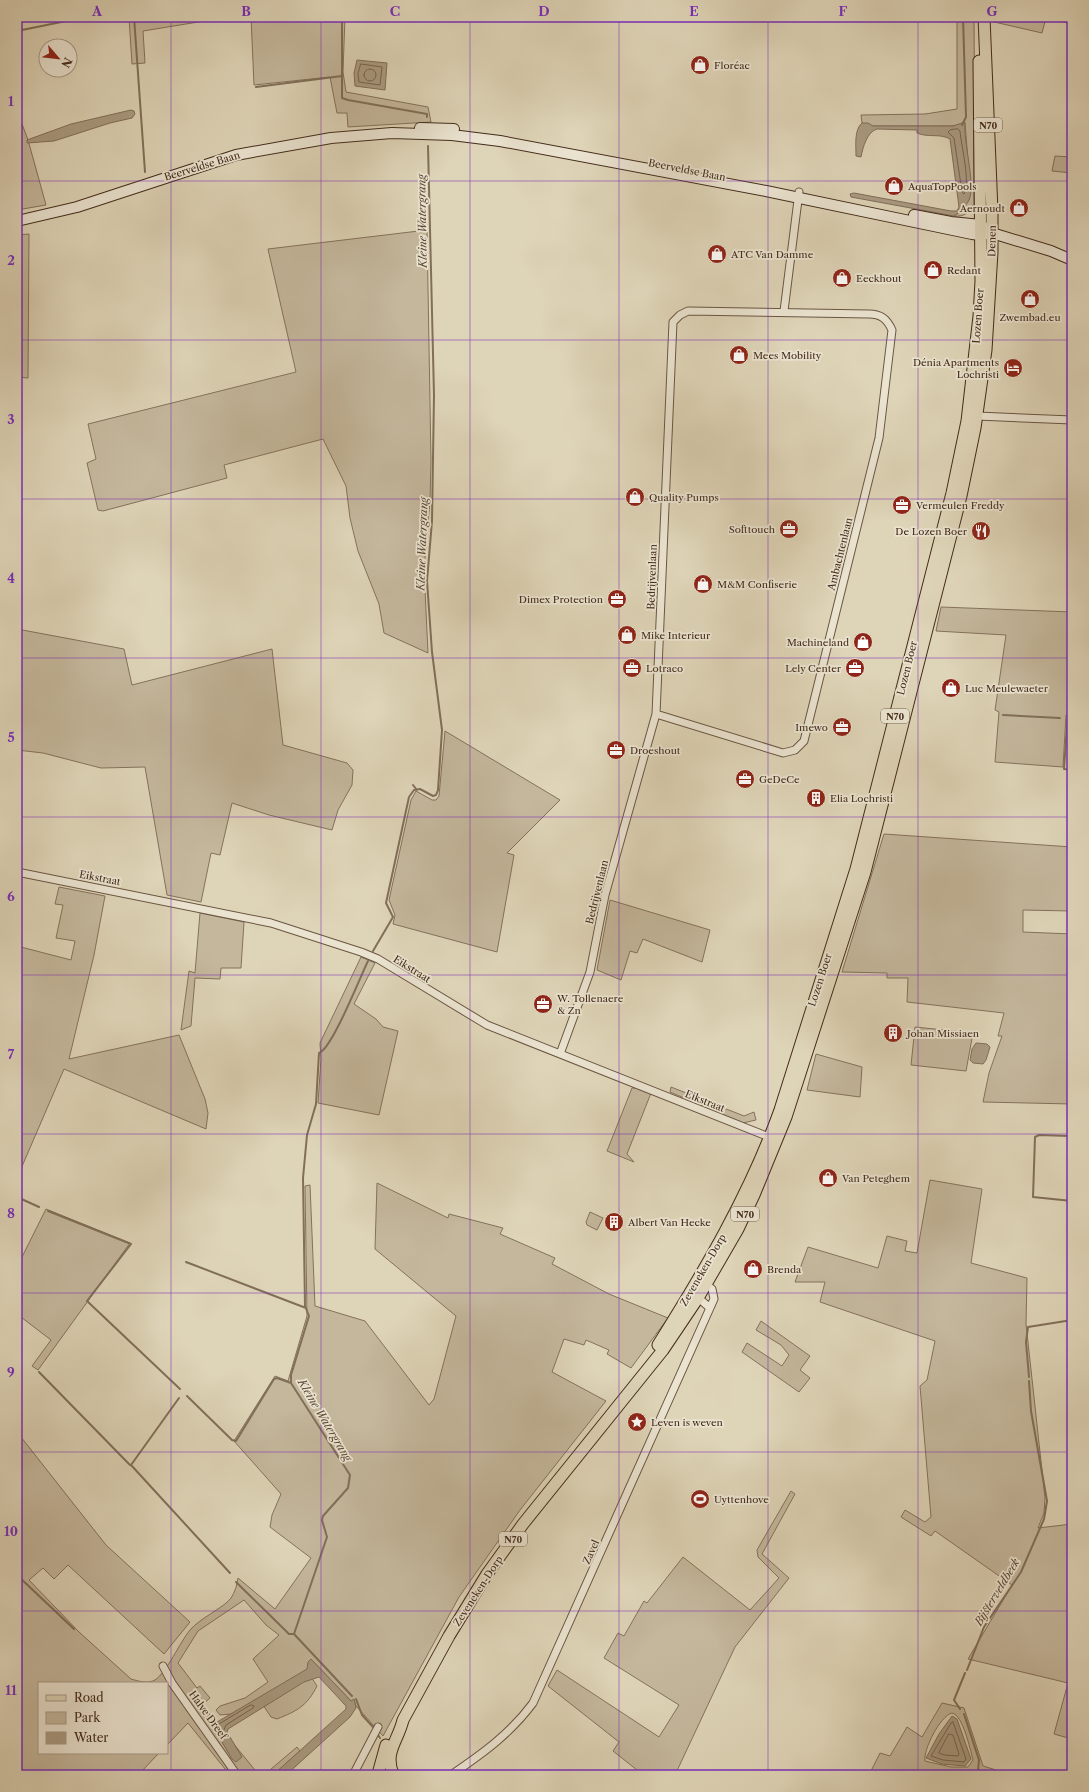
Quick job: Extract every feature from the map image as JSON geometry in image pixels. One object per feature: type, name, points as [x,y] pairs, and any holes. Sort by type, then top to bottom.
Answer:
[{"type":"main road","name":"Denen","points":[[980,17],[980,230]]},
{"type":"main road","name":"Denen","points":[[977,416],[990,307],[992,233],[984,17]]},
{"type":"main road","name":"Beerveldse Baan","points":[[17,221],[82,205],[236,155],[331,138],[392,133],[452,135],[493,140],[951,222],[980,230]]},
{"type":"main road","points":[[980,230],[1051,251],[1072,260]]},
{"type":"main road","name":"Lozen Boer","points":[[774,1139],[856,869],[952,493],[967,421],[974,367],[979,309],[980,230]]},
{"type":"main road","name":"Lozen Boer","points":[[774,1139],[865,872],[961,496],[977,416]]},
{"type":"main road","name":"Zeveneken-Dorp","points":[[403,1720],[396,1726],[383,1749],[377,1775],[394,1775],[389,1762],[389,1755],[400,1732],[403,1720],[449,1636],[487,1574],[523,1524],[640,1377],[646,1363],[695,1295],[774,1139]]},
{"type":"street","points":[[784,311],[799,196]]},
{"type":"street","name":"Bedrijvenlaan","points":[[560,1054],[590,972],[605,895],[656,714],[673,322],[680,315],[688,311],[784,311]]},
{"type":"street","name":"Ambachtenlaan","points":[[656,714],[783,753],[795,750],[804,741],[879,438],[892,330],[889,323],[877,314],[784,311]]},
{"type":"street","points":[[977,416],[1072,420]]},
{"type":"street","name":"Eikstraat","points":[[17,872],[264,921],[362,952],[378,959],[487,1025],[774,1139]]},
{"type":"street","name":"Zavel","points":[[451,1775],[512,1730],[533,1703],[714,1299],[714,1293],[703,1281]]},
{"type":"street","points":[[695,1295],[710,1308]]},
{"type":"street","name":"Halve Dreef","points":[[163,1666],[172,1683],[237,1775]]},
{"type":"street","points":[[352,1775],[378,1727]]},
{"type":"green space","points":[[129,17],[229,17],[143,31],[145,63],[132,64]]},
{"type":"green space","points":[[251,17],[345,17],[343,72],[346,92],[428,107],[431,122],[348,127],[347,113],[337,113],[330,77],[254,85]]},
{"type":"green space","points":[[957,17],[974,17],[974,204],[966,214],[961,216],[954,216],[969,200],[970,186],[965,123],[953,126],[873,126],[862,123],[861,115],[925,114],[957,109]]},
{"type":"green space","points":[[990,17],[1072,17],[1072,24],[1046,18],[1042,33],[990,21]]},
{"type":"green space","points":[[17,124],[22,124],[28,140],[46,205],[17,210]]},
{"type":"green space","points":[[1055,156],[1072,157],[1072,173],[1052,171]]},
{"type":"green space","points":[[427,230],[431,461],[430,501],[424,569],[428,653],[384,633],[379,604],[358,551],[350,518],[346,486],[323,439],[224,465],[227,478],[103,511],[98,510],[87,463],[96,459],[88,424],[296,372],[268,249]]},
{"type":"green space","points":[[29,234],[28,378],[17,377],[17,235]]},
{"type":"green space","points":[[941,607],[1072,612],[1072,715],[1066,715],[1063,767],[995,762],[999,712],[995,710],[1006,635],[936,631]]},
{"type":"green space","points":[[17,629],[124,649],[132,685],[272,649],[283,745],[347,763],[353,770],[352,785],[338,810],[332,830],[269,815],[232,803],[220,855],[211,853],[201,902],[167,895],[145,767],[101,768],[43,753],[17,750]]},
{"type":"green space","points":[[445,731],[560,800],[507,853],[514,855],[497,952],[393,924],[395,915],[389,900],[411,800],[416,791],[432,800],[436,800],[439,796]]},
{"type":"green space","points":[[884,834],[1072,847],[1072,911],[1023,910],[1023,932],[1072,934],[1072,1104],[983,1102],[989,1073],[1002,1036],[998,1036],[1004,1013],[907,1002],[908,978],[887,978],[887,973],[842,972]]},
{"type":"green space","points":[[59,887],[105,896],[94,955],[69,1059],[179,1035],[205,1099],[208,1113],[206,1129],[64,1069],[17,1178],[17,946],[71,960],[75,941],[56,938],[63,905],[55,904]]},
{"type":"green space","points":[[610,900],[710,930],[702,962],[643,939],[637,953],[630,951],[621,980],[597,970]]},
{"type":"green space","points":[[200,913],[244,922],[241,968],[221,968],[220,979],[195,978],[191,1026],[181,1030],[189,971],[195,973]]},
{"type":"green space","points":[[361,957],[375,963],[354,1004],[376,1019],[383,1027],[398,1031],[379,1115],[318,1103],[321,1059],[320,1043]]},
{"type":"green space","points":[[915,1027],[973,1033],[966,1071],[911,1065]]},
{"type":"green space","points":[[816,1054],[862,1067],[860,1097],[807,1090]]},
{"type":"green space","points":[[671,1087],[744,1116],[754,1112],[756,1120],[743,1123],[670,1092]]},
{"type":"green space","points":[[632,1088],[637,1088],[651,1093],[627,1154],[634,1162],[607,1151]]},
{"type":"green space","points":[[930,1180],[982,1189],[971,1263],[1027,1278],[1026,1324],[1045,1498],[1044,1513],[1038,1528],[1072,1524],[1072,1739],[1054,1734],[1068,1683],[968,1659],[1012,1585],[935,1531],[931,1536],[901,1517],[905,1510],[925,1522],[931,1517],[920,1386],[927,1380],[935,1341],[820,1302],[825,1282],[795,1282],[808,1247],[878,1268],[887,1236],[907,1241],[905,1251],[917,1253]]},
{"type":"green space","points":[[377,1183],[448,1218],[449,1214],[503,1228],[500,1234],[555,1258],[552,1264],[609,1294],[668,1318],[631,1368],[607,1354],[609,1350],[586,1340],[584,1345],[564,1339],[552,1372],[606,1401],[520,1510],[459,1597],[383,1736],[356,1706],[354,1700],[351,1701],[311,1659],[308,1669],[317,1686],[301,1707],[277,1719],[271,1717],[263,1705],[231,1714],[220,1715],[216,1710],[220,1706],[245,1698],[268,1682],[253,1659],[279,1635],[266,1625],[244,1600],[198,1631],[178,1663],[197,1688],[200,1686],[210,1698],[202,1705],[259,1775],[230,1775],[188,1723],[168,1744],[168,1682],[149,1682],[160,1676],[190,1630],[231,1598],[236,1588],[238,1578],[275,1609],[311,1558],[270,1527],[272,1515],[281,1494],[234,1441],[275,1376],[288,1381],[307,1316],[305,1186],[310,1185],[315,1306],[365,1321],[429,1405],[434,1399],[456,1316],[375,1249]]},
{"type":"green space","points":[[46,1209],[130,1243],[38,1370],[32,1366],[51,1340],[17,1314],[17,1267]]},
{"type":"green space","points":[[590,1212],[603,1218],[597,1230],[587,1225],[586,1222]]},
{"type":"green space","points":[[761,1321],[810,1356],[800,1370],[810,1378],[799,1392],[742,1352],[747,1343],[782,1366],[789,1355],[781,1345],[756,1330]]},
{"type":"green space","points":[[17,1432],[106,1545],[190,1622],[164,1654],[68,1565],[54,1579],[43,1568],[29,1580],[79,1632],[131,1679],[143,1682],[38,1682],[38,1754],[158,1754],[140,1773],[143,1775],[17,1775]]},
{"type":"green space","points":[[791,1491],[795,1494],[762,1554],[789,1578],[735,1647],[675,1775],[641,1775],[642,1774],[613,1751],[619,1742],[548,1686],[557,1670],[659,1737],[679,1705],[604,1658],[618,1633],[624,1636],[644,1601],[647,1603],[683,1557],[750,1610],[779,1578],[758,1557],[757,1550]]},
{"type":"green space","points":[[942,1703],[964,1708],[983,1766],[996,1770],[998,1775],[869,1775],[880,1753],[890,1756],[907,1727],[922,1737]],"holes":[[[952,1713],[956,1715],[966,1733],[973,1760],[968,1767],[951,1767],[925,1761],[927,1749],[933,1734],[942,1720],[947,1715]]]},
{"type":"green space","points":[[297,1747],[300,1751],[273,1775],[264,1775]]},
{"type":"water","points":[[357,60],[387,63],[385,90],[355,86],[354,73]]},
{"type":"water","points":[[131,110],[134,111],[135,114],[132,118],[110,123],[54,141],[27,143],[27,140],[71,124]]},
{"type":"water","points":[[965,122],[971,193],[966,205],[954,216],[851,197],[850,194],[854,193],[957,211],[959,207],[950,139],[942,136],[917,133],[917,130],[877,129],[868,137],[861,157],[856,156],[856,138],[859,126],[862,123],[868,123],[873,126],[953,126]]},
{"type":"water","points":[[976,1043],[987,1044],[990,1047],[986,1060],[983,1064],[973,1063],[970,1060],[972,1049]]},
{"type":"water","points":[[311,1659],[351,1701],[354,1699],[356,1708],[350,1717],[286,1775],[273,1775],[346,1709],[346,1706],[319,1677],[304,1682],[228,1729],[227,1732],[242,1757],[236,1762],[232,1759],[212,1725],[307,1669],[308,1662]]},
{"type":"water","points":[[952,1716],[957,1719],[971,1759],[965,1766],[942,1764],[926,1758],[939,1734]]},
{"type":"waterway","points":[[17,31],[86,17]]},
{"type":"waterway","points":[[134,17],[145,172]]},
{"type":"waterway","name":"Kleine Watergrang","points":[[342,17],[342,98],[427,114],[427,117]]},
{"type":"waterway","points":[[962,125],[966,117],[963,17]]},
{"type":"waterway","points":[[256,87],[342,76]]},
{"type":"waterway","name":"Kleine Watergrang","points":[[373,951],[393,917],[386,903],[409,797],[414,790],[420,789],[433,796],[436,795],[438,790],[442,730],[432,652],[427,581],[432,521],[434,395],[428,146]]},
{"type":"waterway","points":[[959,213],[964,205]]},
{"type":"waterway","points":[[1072,652],[1064,769],[1072,770]]},
{"type":"waterway","points":[[1003,715],[1060,718]]},
{"type":"waterway","name":"Kleine Watergrang","points":[[413,785],[417,790]]},
{"type":"waterway","name":"Kleine Watergrang","points":[[352,1696],[294,1634],[327,1537],[322,1520],[323,1516],[348,1488],[350,1475],[291,1383],[291,1375],[309,1316],[305,1306],[303,1178],[307,1135],[316,1104],[319,1053],[325,1049],[338,1026],[368,961]]},
{"type":"waterway","points":[[1072,1118],[1069,1136],[1039,1135],[1035,1137],[1033,1197],[1072,1201]]},
{"type":"waterway","points":[[17,1197],[39,1207]]},
{"type":"waterway","points":[[48,1211],[131,1244],[87,1301],[180,1389]]},
{"type":"waterway","points":[[186,1262],[306,1308]]},
{"type":"waterway","name":"Bijsterveldbeek","points":[[1029,1377],[1026,1342],[1028,1327],[1072,1320]]},
{"type":"waterway","points":[[39,1372],[130,1465]]},
{"type":"waterway","points":[[187,1396],[232,1440],[236,1441],[274,1379],[277,1378],[291,1383]]},
{"type":"waterway","name":"Bijsterveldbeek","points":[[967,1670],[984,1627],[1021,1572],[1044,1519],[1047,1501],[1031,1411],[1029,1381]]},
{"type":"waterway","points":[[179,1398],[131,1465],[230,1573]]},
{"type":"waterway","points":[[17,1575],[74,1629]]},
{"type":"waterway","points":[[236,1582],[289,1634],[294,1634]]},
{"type":"waterway","name":"Bijsterveldbeek","points":[[960,1709],[954,1700],[965,1673]]},
{"type":"waterway","name":"Kleine Watergrang","points":[[356,1699],[362,1715],[373,1727]]},
{"type":"waterway","name":"Bijsterveldbeek","points":[[964,1714],[979,1760],[978,1771]]},
{"type":"place","name":"Floréac","points":[[700,65]]},
{"type":"place","name":"AquaTopPools","points":[[894,186]]},
{"type":"place","name":"Aernoudt","points":[[1019,208]]},
{"type":"place","name":"ATC Van Damme","points":[[717,254]]},
{"type":"place","name":"Redant","points":[[933,270]]},
{"type":"place","name":"Eeckhout","points":[[842,278]]},
{"type":"place","name":"Zwembad.eu","points":[[1030,299]]},
{"type":"place","name":"Mees Mobility","points":[[739,355]]},
{"type":"place","name":"Dénia Apartments Lochristi","points":[[1013,368]]},
{"type":"place","name":"Quality Pumps","points":[[635,497]]},
{"type":"place","name":"Vermeulen Freddy","points":[[902,505]]},
{"type":"place","name":"Softtouch","points":[[789,529]]},
{"type":"place","name":"De Lozen Boer","points":[[981,531]]},
{"type":"place","name":"M&M Confiserie","points":[[703,584]]},
{"type":"place","name":"Dimex Protection","points":[[617,599]]},
{"type":"place","name":"Mike Interieur","points":[[627,635]]},
{"type":"place","name":"Machineland","points":[[863,642]]},
{"type":"place","name":"Lotraco","points":[[632,668]]},
{"type":"place","name":"Lely Center","points":[[855,668]]},
{"type":"place","name":"Luc Meulewaeter","points":[[951,688]]},
{"type":"place","name":"Imewo","points":[[842,727]]},
{"type":"place","name":"Droeshout","points":[[616,750]]},
{"type":"place","name":"GeDeCe","points":[[745,779]]},
{"type":"place","name":"Elia Lochristi","points":[[816,798]]},
{"type":"place","name":"W. Tollenaere & Zn","points":[[543,1004]]},
{"type":"place","name":"Johan Missiaen","points":[[893,1033]]},
{"type":"place","name":"Van Peteghem","points":[[828,1178]]},
{"type":"place","name":"Albert Van Hecke","points":[[614,1222]]},
{"type":"place","name":"Brenda","points":[[753,1269]]},
{"type":"place","name":"Leven is weven","points":[[637,1422]]},
{"type":"place","name":"Uyttenhove","points":[[700,1499]]}]
